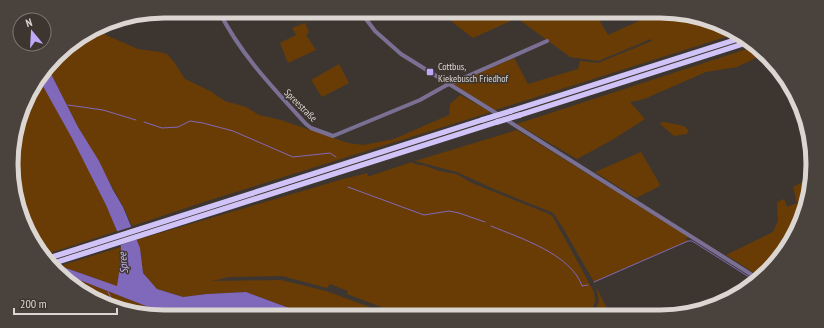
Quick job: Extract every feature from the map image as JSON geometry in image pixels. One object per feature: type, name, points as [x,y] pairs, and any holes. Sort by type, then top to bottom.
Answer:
[{"type":"highway","points":[[56,262],[143,231],[482,120],[737,40]]},
{"type":"highway","points":[[52,257],[143,231],[520,115],[740,43]]},
{"type":"street","name":"Spreestraße","points":[[222,18],[229,31],[262,75],[306,124],[311,128],[328,135],[337,135],[420,100],[449,85],[547,41]]},
{"type":"street","points":[[365,18],[375,31],[402,54],[754,276]]},
{"type":"shaded area","points":[[454,18],[517,18],[473,38],[451,21]]},
{"type":"shaded area","points":[[517,18],[598,18],[608,35],[646,18],[670,18],[698,23],[716,29],[729,36],[495,110],[453,84],[514,58],[528,84],[578,69],[580,61],[598,63],[652,41],[651,39],[598,61],[570,57]]},
{"type":"shaded area","points":[[305,23],[309,32],[306,35],[316,50],[288,63],[280,43],[296,35],[292,28]]},
{"type":"shaded area","points":[[102,32],[138,49],[167,54],[185,79],[210,91],[225,101],[246,107],[259,115],[281,120],[348,143],[363,145],[394,139],[449,115],[450,104],[460,95],[491,112],[132,226],[123,206],[78,127],[50,72],[75,48]]},
{"type":"shaded area","points":[[749,48],[759,57],[737,67],[706,72],[644,99],[630,102],[645,119],[612,140],[577,159],[517,124]]},
{"type":"shaded area","points":[[339,64],[349,83],[322,97],[311,80]]},
{"type":"shaded area","points":[[42,85],[90,173],[117,231],[50,253],[44,246],[29,220],[23,202],[18,174],[18,154],[23,126],[33,99]]},
{"type":"shaded area","points":[[664,122],[684,126],[689,131],[686,134],[674,136],[659,123]]},
{"type":"shaded area","points":[[517,130],[689,237],[685,239],[688,241],[594,282],[554,214],[457,172],[415,161]]},
{"type":"shaded area","points":[[802,130],[805,145],[801,139]]},
{"type":"shaded area","points":[[805,145],[806,156],[803,154]]},
{"type":"shaded area","points":[[641,152],[660,186],[636,198],[595,172]]},
{"type":"shaded area","points":[[412,162],[414,164],[426,166],[439,171],[456,174],[472,183],[549,214],[553,217],[594,292],[595,301],[592,310],[389,310],[347,294],[348,291],[330,284],[327,288],[282,276],[229,277],[212,281],[281,280],[326,291],[378,310],[293,310],[246,292],[183,297],[157,289],[143,273],[141,265],[145,264],[141,264],[141,253],[136,240],[343,179],[368,173],[367,177]]},
{"type":"shaded area","points":[[805,180],[801,202],[791,229],[776,253],[756,274],[726,255],[773,232],[778,221],[777,202],[784,199],[787,207],[797,203],[793,187]]},
{"type":"shaded area","points":[[121,247],[117,286],[60,266]]},
{"type":"shaded area","points":[[71,277],[151,308],[164,310],[145,309],[108,299],[99,295]]},
{"type":"shaded area","points":[[596,287],[608,310],[596,310],[599,300]]},
{"type":"shaded area","points":[[201,308],[229,310],[192,310]]},
{"type":"water","name":"Spree","points":[[50,72],[78,127],[99,161],[123,207],[140,248],[143,273],[157,289],[183,297],[246,292],[293,310],[229,310],[201,308],[192,310],[164,310],[151,308],[71,277],[60,266],[117,286],[121,247],[117,231],[106,205],[73,140],[42,84]]},
{"type":"water","points":[[44,246],[50,253],[60,266]]},
{"type":"pier","points":[[134,226],[138,239],[118,246],[115,232]]},
{"type":"waterway","points":[[68,105],[103,110],[136,120]]},
{"type":"waterway","points":[[144,122],[162,128],[178,127],[190,121],[203,123],[233,131],[293,157],[330,153],[336,157]]},
{"type":"waterway","points":[[348,187],[424,215],[449,211],[485,222]]},
{"type":"waterway","points":[[491,226],[543,248],[567,265],[576,275],[582,286],[588,285]]},
{"type":"waterway","points":[[594,282],[688,241],[692,241],[751,278]]},
{"type":"waterway","points":[[108,292],[112,300]]},
{"type":"place","name":"Cottbus, Kiekebusch Friedhof","points":[[430,72]]}]
